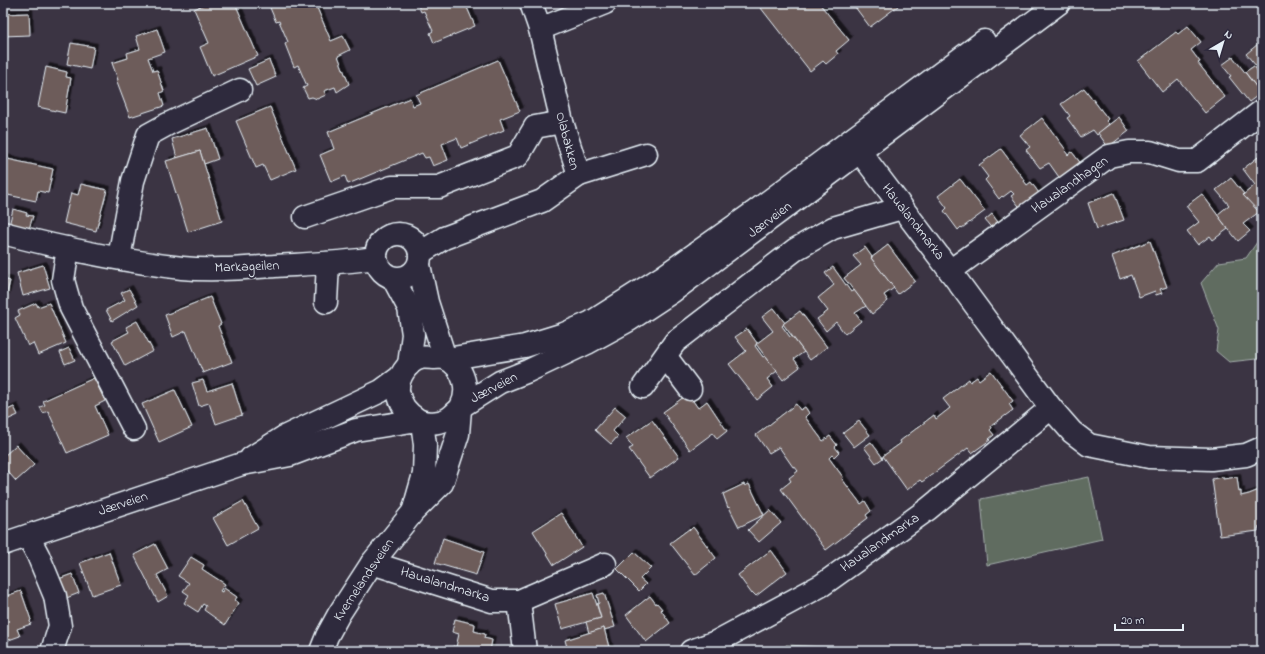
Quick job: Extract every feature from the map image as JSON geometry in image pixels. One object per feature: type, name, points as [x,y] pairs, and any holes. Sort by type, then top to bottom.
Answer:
[{"type":"street","name":"Olabakken","points":[[419,259],[444,238],[542,201],[579,175],[562,122],[540,29],[532,3]]},
{"type":"street","points":[[540,29],[605,3]]},
{"type":"street","name":"Jærveien","points":[[446,359],[525,346],[564,334],[597,319],[664,276],[753,213],[1034,3]]},
{"type":"street","name":"Jærveien","points":[[461,407],[500,382],[528,371],[574,349],[629,320],[673,291],[1059,3]]},
{"type":"street","points":[[119,258],[133,181],[148,135],[240,90]]},
{"type":"street","name":"Haualandhagen","points":[[950,271],[1109,156],[1128,152],[1150,152],[1179,161],[1197,161],[1262,111]]},
{"type":"street","points":[[304,217],[392,187],[439,187],[518,156],[536,127],[562,122]]},
{"type":"street","name":"Haualandmarka","points":[[860,152],[1051,408],[1072,432],[1089,445],[1149,457],[1211,459],[1246,455],[1262,448]]},
{"type":"street","points":[[579,175],[646,154]]},
{"type":"street","points":[[643,387],[666,357],[675,342],[796,249],[833,228],[902,208]]},
{"type":"street","name":"Markageilen","points":[[3,233],[40,243],[182,268],[226,269],[328,263],[375,258]]},
{"type":"street","points":[[419,259],[414,271],[401,279],[393,278],[381,272],[375,258],[377,248],[381,241],[387,236],[395,234],[406,236],[413,239],[418,246],[427,302],[446,359]]},
{"type":"street","points":[[68,248],[63,280],[71,308],[134,429]]},
{"type":"street","points":[[326,302],[328,263]]},
{"type":"street","points":[[393,278],[409,308],[413,334],[405,371],[398,390],[401,403],[408,413],[420,421],[436,423],[450,418],[461,407],[466,393],[464,379],[458,367],[446,359],[420,358],[405,371]]},
{"type":"street","points":[[666,357],[690,389]]},
{"type":"street","name":"Jærveien","points":[[242,464],[284,437],[381,391],[405,371]]},
{"type":"street","name":"Kvernelandsveien","points":[[321,651],[339,614],[372,563],[413,512],[442,483],[458,434],[461,407]]},
{"type":"street","name":"Haualandmarka","points":[[692,651],[716,642],[822,585],[928,509],[1051,408]]},
{"type":"street","name":"Jærveien","points":[[3,544],[242,464],[290,455],[356,430],[420,421]]},
{"type":"street","name":"Kvernelandsveien","points":[[413,512],[424,474],[425,445],[420,421]]},
{"type":"street","points":[[28,536],[38,555],[55,596],[60,626],[52,651]]},
{"type":"street","name":"Haualandmarka","points":[[372,563],[492,601],[519,601],[605,564]]},
{"type":"street","points":[[519,601],[525,651]]},
{"type":"green space","points":[[1262,235],[1262,360],[1256,359],[1229,362],[1216,351],[1219,330],[1201,283],[1219,262],[1246,258]]},
{"type":"green space","points":[[1089,477],[1102,539],[987,565],[981,499]]},
{"type":"green space","points":[[786,645],[907,651],[782,651]]},
{"type":"building","points":[[208,3],[235,3],[258,56],[212,76],[200,47],[209,43],[194,9]]},
{"type":"building","points":[[268,3],[315,3],[331,41],[343,36],[350,50],[338,56],[349,84],[337,92],[335,87],[324,91],[326,95],[317,99],[312,97],[308,98],[303,88],[307,86],[298,65],[294,67],[285,44],[288,42],[279,21],[276,22]]},
{"type":"building","points":[[417,3],[465,3],[475,26],[434,43],[430,33],[433,31],[424,11],[421,12]]},
{"type":"building","points":[[757,3],[819,3],[849,40],[836,51],[838,54],[826,64],[823,61],[810,71]]},
{"type":"building","points":[[852,3],[896,3],[898,6],[870,27]]},
{"type":"building","points":[[29,13],[30,35],[3,36],[4,14]]},
{"type":"building","points":[[1188,26],[1201,42],[1191,50],[1200,62],[1198,63],[1225,97],[1205,113],[1178,79],[1162,92],[1138,61],[1176,32],[1178,34]]},
{"type":"building","points":[[157,29],[165,52],[148,58],[153,71],[157,70],[164,91],[160,93],[164,106],[130,117],[116,80],[118,80],[112,63],[128,58],[127,53],[140,49],[136,36]]},
{"type":"building","points":[[1262,36],[1262,73],[1246,54],[1258,44],[1256,41]]},
{"type":"building","points":[[71,43],[94,47],[90,69],[67,64]]},
{"type":"building","points":[[1233,57],[1261,93],[1249,102],[1229,77],[1231,76],[1222,65]]},
{"type":"building","points":[[269,60],[276,77],[256,86],[248,69]]},
{"type":"building","points":[[498,60],[520,111],[500,119],[504,130],[461,148],[457,138],[442,144],[448,160],[433,166],[429,157],[425,158],[422,153],[348,184],[345,176],[331,182],[320,155],[334,149],[328,132],[410,98],[413,106],[420,103],[416,95]]},
{"type":"building","points":[[1254,66],[1262,77],[1261,93],[1245,72]]},
{"type":"building","points":[[46,67],[67,72],[66,77],[71,78],[65,113],[38,107]]},
{"type":"building","points":[[1084,88],[1108,119],[1106,121],[1109,124],[1097,135],[1093,130],[1081,137],[1067,118],[1070,116],[1061,104]]},
{"type":"building","points":[[270,107],[296,169],[270,180],[263,165],[256,168],[236,121]]},
{"type":"building","points":[[1119,117],[1129,131],[1108,147],[1098,133]]},
{"type":"building","points":[[1042,118],[1066,150],[1065,151],[1068,155],[1072,152],[1082,165],[1061,180],[1049,163],[1040,168],[1026,150],[1030,147],[1020,135]]},
{"type":"building","points":[[208,128],[218,159],[204,164],[200,151],[177,158],[172,139]]},
{"type":"building","points":[[1001,149],[1027,185],[1031,182],[1041,196],[1022,210],[1011,196],[1014,194],[1011,191],[999,199],[985,180],[988,177],[979,165]]},
{"type":"building","points":[[200,151],[222,221],[188,232],[166,161]]},
{"type":"building","points":[[1258,157],[1262,162],[1262,202],[1254,209],[1243,195],[1255,185],[1243,169]]},
{"type":"building","points":[[3,158],[53,169],[48,193],[38,191],[36,201],[3,194]]},
{"type":"building","points":[[1231,178],[1244,194],[1243,195],[1259,212],[1243,224],[1250,231],[1238,241],[1217,215],[1229,205],[1216,190]]},
{"type":"building","points":[[960,179],[985,211],[958,230],[944,211],[947,208],[938,196]]},
{"type":"building","points":[[81,184],[107,190],[96,231],[64,223],[71,193],[78,195]]},
{"type":"building","points":[[1114,193],[1124,220],[1097,229],[1088,203]]},
{"type":"building","points":[[1202,194],[1228,229],[1213,240],[1210,236],[1198,245],[1187,231],[1199,222],[1186,206]]},
{"type":"building","points":[[13,209],[27,213],[26,215],[33,216],[28,232],[9,226]]},
{"type":"building","points":[[992,214],[1000,225],[993,230],[985,220]]},
{"type":"building","points":[[1150,241],[1167,287],[1160,289],[1162,293],[1156,295],[1155,291],[1139,297],[1131,275],[1120,279],[1112,256]]},
{"type":"building","points":[[888,245],[915,281],[898,294],[871,258]]},
{"type":"building","points":[[865,247],[872,257],[871,258],[894,288],[884,295],[888,301],[872,314],[844,278],[861,265],[853,256]]},
{"type":"building","points":[[43,265],[50,288],[23,296],[17,273]]},
{"type":"building","points":[[833,267],[851,292],[854,290],[866,306],[855,313],[861,321],[845,334],[836,322],[826,331],[817,319],[828,311],[818,298],[834,285],[825,273]]},
{"type":"building","points":[[3,279],[10,281],[6,297],[3,296]]},
{"type":"building","points":[[129,289],[138,305],[112,321],[106,310],[125,300],[121,293]]},
{"type":"building","points":[[210,297],[221,324],[218,326],[232,362],[203,373],[186,331],[173,337],[165,315]]},
{"type":"building","points":[[36,303],[38,307],[49,303],[66,343],[38,355],[33,343],[28,346],[15,318],[20,315],[18,311]]},
{"type":"building","points":[[774,308],[785,323],[782,326],[804,352],[794,359],[800,367],[783,380],[756,344],[773,331],[762,317]]},
{"type":"building","points":[[800,311],[827,347],[810,360],[783,324]]},
{"type":"building","points":[[137,321],[153,351],[125,366],[112,341],[129,332],[126,327]]},
{"type":"building","points":[[747,329],[757,343],[755,346],[763,357],[765,356],[777,371],[767,379],[773,387],[757,400],[729,364],[746,351],[735,337]]},
{"type":"building","points":[[69,348],[75,360],[65,364],[60,352]]},
{"type":"building","points":[[991,371],[1013,401],[1009,404],[1013,410],[991,426],[992,428],[990,430],[994,435],[989,439],[990,440],[972,453],[968,448],[922,482],[920,480],[907,490],[883,456],[934,415],[936,419],[950,408],[943,399],[969,379],[970,382],[977,377],[979,380]]},
{"type":"building","points":[[94,378],[105,401],[95,406],[108,435],[67,453],[48,411],[43,413],[40,407],[45,405],[43,401]]},
{"type":"building","points":[[203,380],[207,391],[232,383],[242,415],[216,424],[209,403],[199,406],[192,383]]},
{"type":"building","points":[[175,390],[192,427],[159,442],[142,404]]},
{"type":"building","points":[[688,394],[698,408],[707,401],[727,431],[717,439],[713,433],[690,450],[663,412]]},
{"type":"building","points":[[796,404],[800,410],[805,407],[809,413],[805,417],[823,441],[830,436],[837,445],[835,447],[839,452],[834,457],[832,455],[829,458],[843,477],[842,479],[861,504],[865,501],[871,511],[866,515],[868,518],[826,550],[781,489],[791,481],[789,478],[798,471],[794,466],[793,467],[779,447],[769,453],[756,435]]},
{"type":"building","points":[[14,407],[18,415],[7,420],[3,412]]},
{"type":"building","points":[[615,407],[626,416],[613,431],[618,436],[611,444],[595,430]]},
{"type":"building","points":[[652,420],[679,457],[650,478],[629,449],[633,447],[626,438]]},
{"type":"building","points":[[859,421],[870,435],[854,447],[843,433]]},
{"type":"building","points":[[871,442],[883,458],[876,463],[864,447]]},
{"type":"building","points":[[16,445],[34,465],[16,481],[3,466],[3,457]]},
{"type":"building","points":[[1223,477],[1223,479],[1237,477],[1241,496],[1259,490],[1258,486],[1262,484],[1262,527],[1258,528],[1258,531],[1220,536],[1212,479]]},
{"type":"building","points":[[744,484],[745,486],[749,484],[764,515],[739,527],[729,507],[728,508],[723,494]]},
{"type":"building","points":[[243,501],[258,528],[228,545],[213,518]]},
{"type":"building","points":[[770,510],[781,523],[759,542],[748,530]]},
{"type":"building","points":[[561,513],[582,547],[554,565],[533,531]]},
{"type":"building","points":[[693,527],[716,558],[695,575],[670,543]]},
{"type":"building","points":[[443,538],[484,552],[476,575],[435,563]]},
{"type":"building","points":[[155,544],[168,569],[157,575],[168,596],[158,602],[134,555]]},
{"type":"building","points":[[771,550],[787,572],[756,596],[753,593],[752,594],[738,575]]},
{"type":"building","points":[[109,552],[121,585],[92,595],[80,563]]},
{"type":"building","points":[[634,552],[651,568],[640,579],[646,584],[639,591],[617,569]]},
{"type":"building","points":[[191,557],[204,565],[202,569],[225,584],[220,591],[222,592],[224,588],[237,597],[235,600],[239,603],[225,625],[204,610],[206,606],[203,604],[198,612],[184,603],[189,595],[183,591],[189,583],[178,576]]},
{"type":"building","points":[[72,574],[79,593],[64,599],[56,580]]},
{"type":"building","points":[[21,591],[31,624],[17,629],[20,636],[3,642],[3,597]]},
{"type":"building","points":[[593,593],[601,618],[562,629],[555,604]]},
{"type":"building","points":[[604,593],[615,627],[604,630],[604,628],[589,633],[586,622],[601,618],[597,604],[599,603],[597,595]]},
{"type":"building","points":[[650,596],[662,609],[661,610],[670,623],[646,642],[626,615]]},
{"type":"building","points":[[455,619],[475,624],[474,631],[485,634],[484,638],[492,640],[490,651],[452,651],[453,646],[456,647],[459,634],[452,632]]},
{"type":"building","points":[[604,628],[610,651],[568,651],[565,640]]}]
